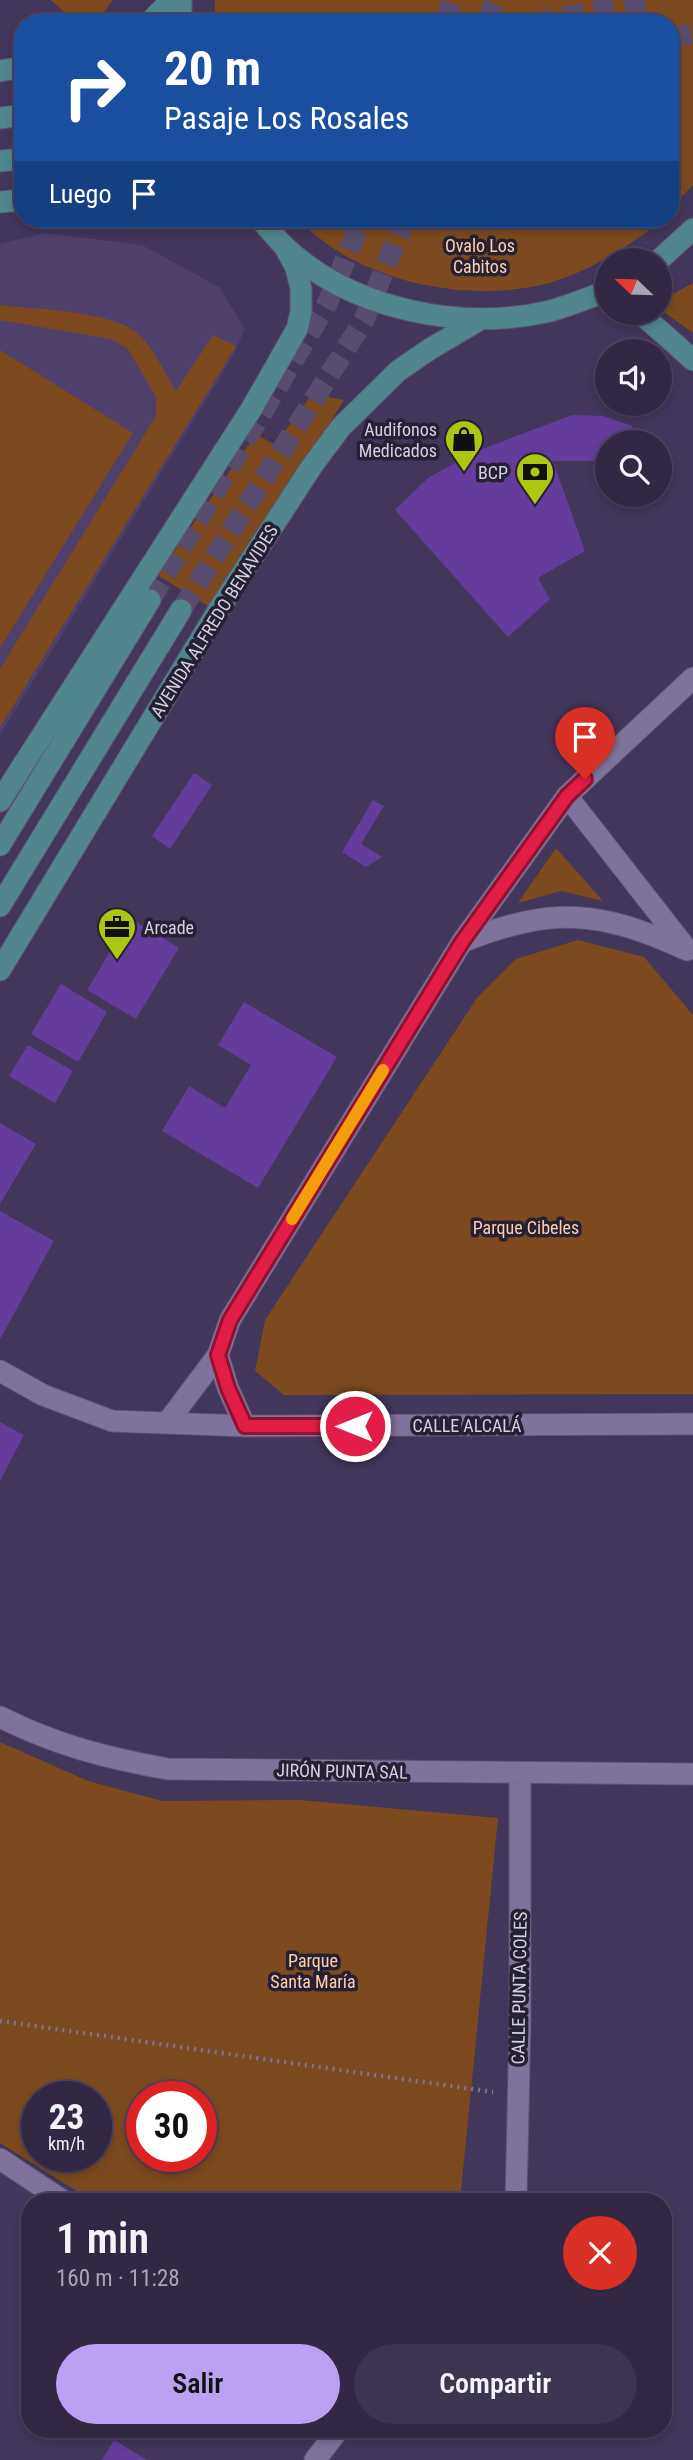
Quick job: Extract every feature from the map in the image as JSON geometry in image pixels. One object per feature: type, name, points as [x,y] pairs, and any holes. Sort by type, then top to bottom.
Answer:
[{"type":"main road","points":[[158,14],[171,0]]},
{"type":"main road","points":[[268,228],[285,247],[328,278],[376,301],[428,315],[481,319],[547,312],[595,295]]},
{"type":"main road","points":[[672,248],[693,229]]},
{"type":"main road","points":[[0,800],[252,408],[297,329],[301,311],[301,289],[296,268],[285,247]]},
{"type":"main road","name":"AVENIDA ALFREDO BENAVIDES","points":[[0,970],[212,621],[312,466],[341,427],[398,371],[481,319]]},
{"type":"main road","points":[[655,326],[693,360]]},
{"type":"main road","points":[[0,845],[150,600]]},
{"type":"main road","name":"AVENIDA ALFREDO BENAVIDES","points":[[0,906],[181,610]]},
{"type":"street","points":[[167,1423],[218,1355],[230,1320],[462,942],[567,796],[693,678]]},
{"type":"street","points":[[567,796],[690,954]]},
{"type":"street","points":[[462,942],[508,925],[570,916],[617,922],[690,954]]},
{"type":"street","points":[[218,1355],[228,1388],[245,1426]]},
{"type":"street","name":"CALLE ALCALÁ","points":[[0,1371],[43,1395],[112,1421],[245,1426],[693,1424]]},
{"type":"street","name":"JIRÓN PUNTA SAL","points":[[0,1717],[34,1734],[108,1758],[168,1769],[693,1774]]},
{"type":"street","name":"CALLE PUNTA COLES","points":[[516,2193],[520,2023],[520,1774]]},
{"type":"street","points":[[0,2159],[51,2193]]},
{"type":"street","points":[[315,2460],[332,2438]]},
{"type":"path","points":[[0,2021],[518,2096]]},
{"type":"shaded area","points":[[45,233],[142,245],[219,287],[245,329],[233,356],[0,735],[0,244]]},
{"type":"green space","points":[[51,0],[113,0],[102,14],[66,14]]},
{"type":"green space","points":[[215,0],[693,0],[693,185],[679,200],[679,14],[215,14]]},
{"type":"green space","name":"Ovalo Los Cabitos","points":[[308,228],[651,228],[623,248],[595,248],[595,264],[584,270],[541,285],[509,290],[477,291],[410,282],[349,258]]},
{"type":"green space","points":[[693,283],[693,333],[672,318],[672,294]]},
{"type":"green space","points":[[0,305],[72,312],[125,326],[137,333],[149,346],[176,391],[213,335],[236,346],[0,727],[0,669],[156,416],[156,397],[128,349],[111,339],[0,320]]},
{"type":"green space","points":[[0,350],[133,433],[0,648]]},
{"type":"green space","points":[[312,394],[344,400],[213,609],[157,575],[256,434],[275,445]]},
{"type":"green space","points":[[556,848],[603,901],[561,891],[518,903]]},
{"type":"green space","name":"Parque Cibeles","points":[[578,940],[644,957],[693,1015],[693,1394],[284,1395],[255,1371],[265,1320],[477,998],[516,959]]},
{"type":"green space","name":"Parque Santa María","points":[[0,1742],[88,1781],[162,1801],[300,1800],[498,1818],[461,2193],[80,2193],[46,2172],[112,2172],[112,2081],[21,2081],[21,2156],[0,2143]]},
{"type":"building","points":[[572,415],[603,416],[632,426],[631,430],[595,430],[595,461],[553,461],[585,551],[538,578],[550,599],[508,637],[395,510],[428,478],[472,453]]},
{"type":"building","points":[[194,773],[212,785],[170,849],[152,836]]},
{"type":"building","points":[[373,800],[384,806],[361,844],[382,857],[366,867],[342,852]]},
{"type":"building","points":[[130,918],[179,948],[136,1019],[87,990]]},
{"type":"building","points":[[61,984],[107,1012],[78,1062],[31,1034]]},
{"type":"building","points":[[244,1002],[337,1057],[258,1188],[162,1131],[189,1086],[225,1108],[251,1065],[218,1045]]},
{"type":"building","points":[[28,1045],[73,1071],[55,1103],[9,1076]]},
{"type":"building","points":[[0,1123],[36,1144],[0,1204]]},
{"type":"building","points":[[0,1211],[54,1241],[0,1339]]},
{"type":"building","points":[[0,1422],[24,1435],[0,1481]]},
{"type":"building","points":[[114,2440],[147,2460],[102,2460]]},
{"type":"tunnel","points":[[448,14],[453,0]]},
{"type":"tunnel","points":[[490,14],[496,0]]},
{"type":"tunnel","points":[[581,14],[655,0]]},
{"type":"tunnel","points":[[679,36],[693,33]]},
{"type":"tunnel","points":[[150,600],[327,304],[358,228]]},
{"type":"tunnel","points":[[181,610],[364,320],[401,228]]},
{"type":"slow traffic","points":[[292,1219],[383,1070]]},
{"type":"place","name":"Audifonos Medicados","points":[[464,473]]},
{"type":"place","name":"BCP","points":[[535,506]]},
{"type":"place","name":"Arcade","points":[[117,961]]},
{"type":"route","points":[[355,1426],[245,1426],[228,1388],[218,1355],[230,1320],[462,942],[567,796],[585,779]]}]
